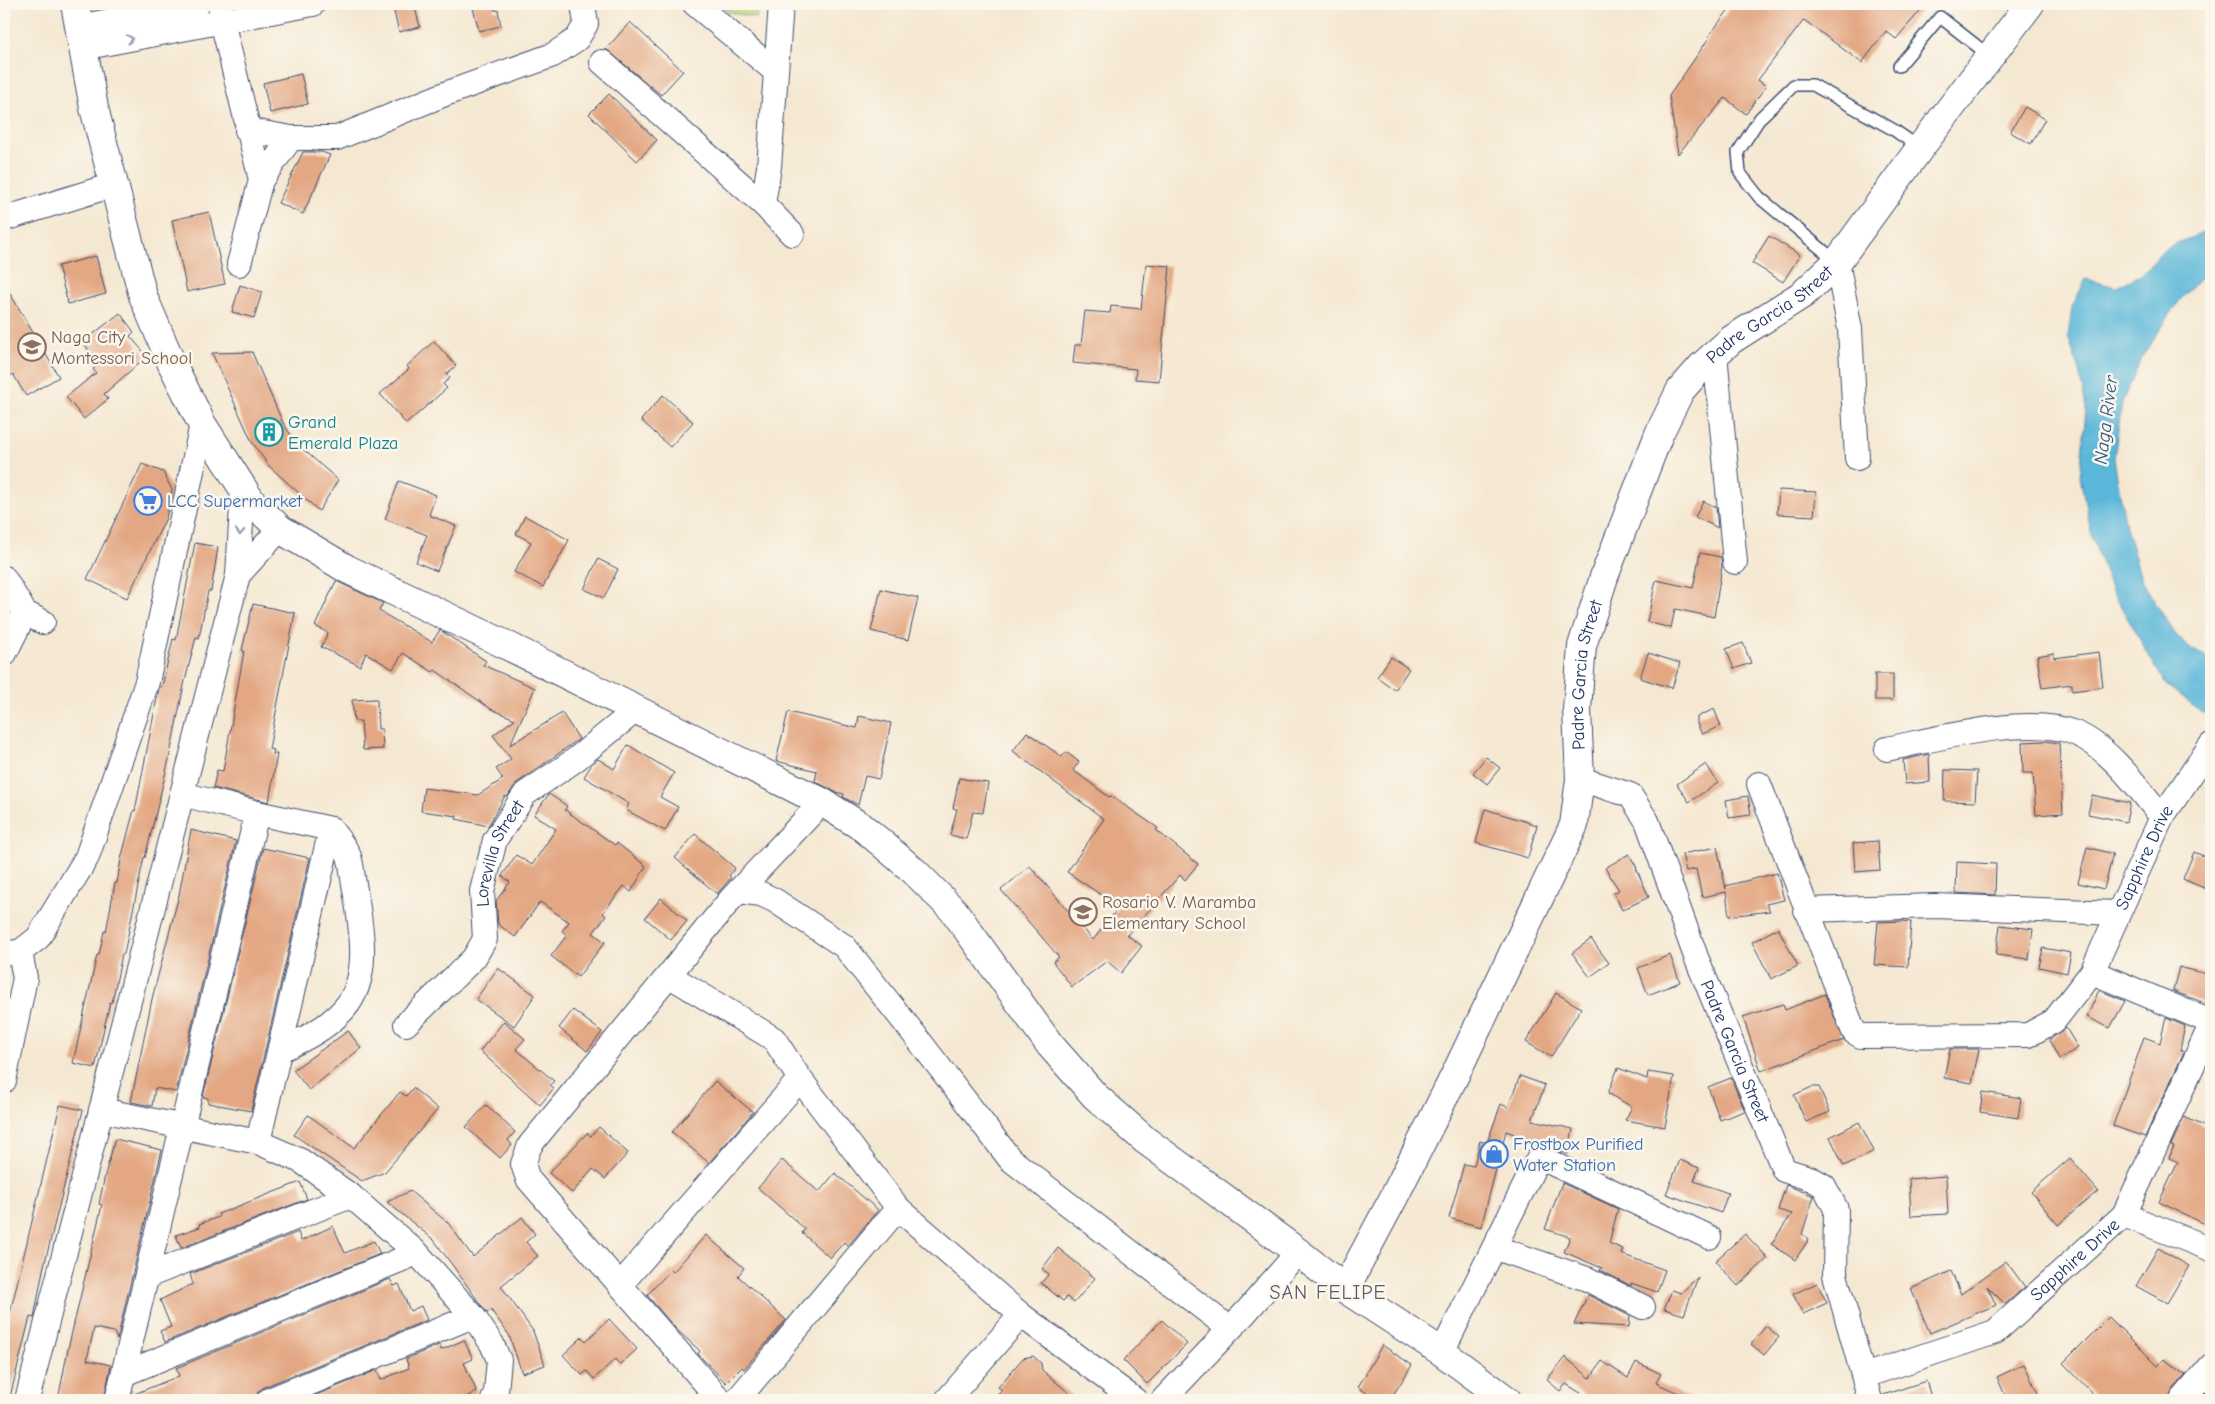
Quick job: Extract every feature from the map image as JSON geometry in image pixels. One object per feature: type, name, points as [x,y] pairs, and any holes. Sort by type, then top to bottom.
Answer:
[{"type":"main road","name":"Padre Garcia Street","points":[[1580,780],[1577,709],[1582,646],[1598,594],[1659,434],[1680,391],[1731,340],[1803,294],[1836,262],[2030,4]]},
{"type":"main road","points":[[79,26],[113,185],[144,296],[171,362],[202,424],[251,501],[280,529],[347,569],[498,641],[822,802],[862,827],[915,872],[954,911],[1050,1045],[1095,1096],[1145,1140],[1298,1252],[1345,1289],[1442,1352],[1506,1400]]},
{"type":"main road","points":[[1345,1289],[1394,1197],[1456,1073],[1574,825],[1580,780]]},
{"type":"street","points":[[79,26],[198,4]]},
{"type":"street","points":[[79,26],[314,4]]},
{"type":"street","points":[[247,130],[291,138],[337,138],[445,94],[553,55],[577,39],[586,24],[582,4]]},
{"type":"street","points":[[695,4],[775,71]]},
{"type":"street","points":[[762,204],[769,167],[781,4]]},
{"type":"street","points":[[221,12],[247,130],[261,180]]},
{"type":"street","points":[[602,62],[762,204],[792,234]]},
{"type":"street","points":[[239,264],[261,180],[291,138]]},
{"type":"street","points":[[4,219],[113,185]]},
{"type":"street","points":[[1836,262],[1850,329],[1857,458]]},
{"type":"street","points":[[1715,354],[1735,562]]},
{"type":"street","points":[[4,1080],[26,978],[12,952],[38,938],[87,857],[148,682],[202,424]]},
{"type":"street","points":[[27,1400],[238,575],[243,489]]},
{"type":"street","points":[[238,575],[280,529]]},
{"type":"street","points":[[4,578],[34,618],[4,655]]},
{"type":"street","name":"Lorevilla Street","points":[[406,1024],[474,958],[485,939],[482,891],[495,840],[525,794],[575,760],[636,710]]},
{"type":"street","points":[[1887,749],[2018,726],[2058,728],[2077,734],[2120,766],[2162,817]]},
{"type":"street","name":"Sapphire Drive","points":[[1806,910],[1935,906],[2117,913],[2162,817],[2211,745]]},
{"type":"street","name":"Padre Garcia Street","points":[[1580,780],[1630,795],[1648,821],[1696,957],[1784,1170],[1812,1179],[1824,1186],[1836,1209],[1835,1275],[1870,1400]]},
{"type":"street","points":[[1759,784],[1854,1032],[1861,1036],[2028,1035],[2054,1021],[2092,972],[2117,913]]},
{"type":"street","points":[[182,794],[256,813],[331,829],[348,854],[358,912],[362,953],[358,984],[345,1008],[326,1026],[303,1040],[280,1050]]},
{"type":"street","points":[[720,1400],[528,1179],[522,1164],[530,1145],[739,891],[822,802]]},
{"type":"street","points":[[117,1400],[256,813]]},
{"type":"street","points":[[258,1142],[331,829]]},
{"type":"street","points":[[739,891],[761,894],[774,900],[844,946],[1010,1159],[1230,1329]]},
{"type":"street","points":[[2092,972],[2211,1023]]},
{"type":"street","points":[[670,976],[774,1039],[800,1079],[898,1208],[1021,1315],[1135,1400]]},
{"type":"street","name":"Sapphire Drive","points":[[1864,1376],[1995,1332],[2124,1215],[2211,1023]]},
{"type":"street","points":[[620,1285],[800,1079]]},
{"type":"street","points":[[101,1110],[258,1142],[301,1161],[352,1196],[417,1253],[473,1316],[492,1344],[499,1360],[488,1398]]},
{"type":"street","points":[[1442,1352],[1496,1248],[1540,1157],[1709,1237]]},
{"type":"street","points":[[147,1276],[352,1196]]},
{"type":"street","points":[[737,1400],[898,1208]]},
{"type":"street","points":[[2124,1215],[2211,1249]]},
{"type":"street","points":[[1496,1248],[1587,1279],[1643,1307]]},
{"type":"street","points":[[1163,1400],[1230,1329],[1298,1252]]},
{"type":"street","points":[[124,1374],[417,1253]]},
{"type":"street","points":[[948,1400],[1021,1315]]},
{"type":"street","points":[[269,1400],[473,1316]]},
{"type":"street","points":[[2182,1400],[2211,1366]]},
{"type":"lane","points":[[1899,66],[1940,17],[1991,57]]},
{"type":"lane","points":[[1836,262],[1759,197],[1740,173],[1738,152],[1760,118],[1794,85],[1813,84],[1894,130],[1920,148]]},
{"type":"green space","points":[[726,4],[758,4],[756,18],[725,11]]},
{"type":"water","name":"Naga River","points":[[2211,230],[2211,267],[2180,300],[2143,355],[2122,402],[2114,459],[2126,527],[2142,581],[2177,637],[2193,650],[2211,659],[2211,714],[2203,713],[2166,685],[2112,591],[2092,537],[2080,477],[2086,408],[2079,371],[2068,336],[2072,307],[2086,279],[2116,287],[2141,275],[2167,247]]},
{"type":"building","points":[[414,4],[420,27],[399,32],[393,8]]},
{"type":"building","points":[[472,4],[493,4],[494,10],[498,10],[501,26],[479,31]]},
{"type":"building","points":[[1733,4],[1926,4],[1896,39],[1886,31],[1862,63],[1804,20],[1758,80],[1766,86],[1746,114],[1725,98],[1678,154],[1669,96],[1708,37]]},
{"type":"building","points":[[630,22],[683,71],[661,95],[606,49]]},
{"type":"building","points":[[301,74],[308,104],[270,113],[263,83]]},
{"type":"building","points":[[609,94],[657,140],[637,161],[589,114]]},
{"type":"building","points":[[2025,107],[2045,119],[2031,144],[2010,132]]},
{"type":"building","points":[[303,152],[322,152],[330,155],[303,214],[278,203]]},
{"type":"building","points":[[209,212],[225,284],[187,292],[172,220]]},
{"type":"building","points":[[1769,236],[1800,255],[1783,282],[1752,263]]},
{"type":"building","points":[[96,256],[106,294],[68,304],[58,266]]},
{"type":"building","points":[[1146,264],[1170,266],[1159,381],[1135,379],[1136,369],[1073,363],[1075,345],[1081,345],[1085,311],[1110,313],[1111,306],[1141,309]]},
{"type":"building","points":[[4,283],[59,377],[26,396],[13,374],[4,380]]},
{"type":"building","points":[[240,285],[262,292],[254,318],[232,312]]},
{"type":"building","points":[[120,313],[134,332],[130,336],[147,356],[104,394],[108,399],[84,419],[66,397],[96,373],[93,369],[99,364],[83,342]]},
{"type":"building","points":[[434,341],[456,366],[446,374],[450,378],[443,384],[447,388],[406,424],[380,394],[409,369],[407,366]]},
{"type":"building","name":"Grand Emerald Plaza","points":[[252,352],[283,423],[297,444],[338,480],[319,511],[269,466],[252,442],[212,353]]},
{"type":"building","points":[[663,395],[693,422],[670,447],[641,420]]},
{"type":"building","points":[[142,464],[163,472],[172,490],[166,518],[127,598],[87,579]]},
{"type":"building","points":[[399,481],[436,495],[429,515],[456,526],[437,571],[416,562],[427,535],[385,519]]},
{"type":"building","points":[[1779,490],[1816,492],[1814,516],[1777,514]]},
{"type":"building","points":[[1703,501],[1716,507],[1718,528],[1695,517]]},
{"type":"building","points":[[525,516],[569,540],[543,587],[514,572],[531,542],[516,534]]},
{"type":"building","points":[[195,543],[218,547],[211,591],[208,591],[199,638],[196,637],[184,685],[169,759],[144,857],[124,954],[122,954],[95,1068],[73,1063],[97,955],[99,955],[104,931],[106,932],[115,883],[117,883],[121,859],[135,811],[159,688],[162,686],[173,639],[176,640]]},
{"type":"building","points":[[1700,553],[1721,557],[1722,566],[1714,617],[1675,609],[1671,628],[1647,622],[1656,580],[1693,588]]},
{"type":"building","points":[[598,559],[618,569],[604,598],[584,589]]},
{"type":"building","points":[[336,581],[383,603],[379,611],[432,642],[440,630],[486,661],[483,665],[535,688],[510,745],[562,713],[579,739],[517,783],[507,797],[505,796],[488,826],[456,819],[457,816],[421,811],[424,788],[478,795],[503,779],[496,769],[511,759],[493,735],[515,719],[491,709],[435,670],[433,672],[403,653],[393,669],[366,653],[360,666],[321,647],[328,633],[315,626]]},
{"type":"building","points":[[881,589],[918,598],[908,640],[871,631]]},
{"type":"building","points":[[253,604],[295,613],[269,749],[274,750],[273,754],[277,754],[269,802],[213,788],[217,770],[223,771],[244,651],[242,650]]},
{"type":"building","points":[[1743,643],[1751,663],[1734,669],[1726,649]]},
{"type":"building","points":[[2099,652],[2103,687],[2072,691],[2072,684],[2042,688],[2037,656],[2054,653],[2054,658]]},
{"type":"building","points":[[1648,653],[1680,663],[1672,688],[1640,678]]},
{"type":"building","points":[[1391,657],[1409,669],[1395,690],[1377,677]]},
{"type":"building","points":[[1875,674],[1893,674],[1893,700],[1875,700]]},
{"type":"building","points":[[377,699],[378,729],[382,729],[383,749],[363,750],[361,721],[354,721],[352,700]]},
{"type":"building","points":[[1714,709],[1721,726],[1702,734],[1697,724],[1697,717]]},
{"type":"building","points":[[788,712],[857,728],[859,716],[891,723],[879,779],[865,776],[858,805],[843,797],[844,794],[835,792],[815,781],[817,771],[776,761]]},
{"type":"building","points":[[1027,732],[1062,757],[1066,752],[1079,762],[1073,770],[1109,797],[1111,796],[1158,828],[1156,830],[1198,864],[1185,880],[1180,875],[1127,935],[1142,946],[1121,973],[1107,961],[1072,987],[1053,962],[1059,957],[1001,890],[1030,866],[1093,940],[1119,907],[1067,872],[1104,819],[1013,751]]},
{"type":"building","points":[[2045,741],[2059,743],[2063,813],[2036,815],[2033,773],[2023,773],[2022,742]]},
{"type":"building","points":[[628,745],[674,773],[660,797],[678,807],[665,831],[626,810],[629,804],[584,777],[592,764],[598,759],[614,769]]},
{"type":"building","points":[[1929,754],[1930,782],[1905,784],[1903,760]]},
{"type":"building","points":[[1486,757],[1500,768],[1487,784],[1473,773]]},
{"type":"building","points":[[1706,764],[1718,783],[1689,802],[1677,784]]},
{"type":"building","points":[[1945,770],[1977,771],[1975,802],[1944,801]]},
{"type":"building","points":[[959,778],[988,783],[983,813],[973,812],[966,839],[950,835],[957,809],[953,808]]},
{"type":"building","points":[[549,794],[567,806],[565,810],[615,845],[617,843],[646,866],[631,892],[624,886],[603,913],[606,916],[593,933],[605,942],[578,977],[551,956],[567,935],[562,931],[569,922],[540,902],[515,937],[498,924],[496,901],[510,882],[502,876],[516,855],[532,865],[556,829],[534,815]]},
{"type":"building","points":[[2092,795],[2130,803],[2126,822],[2088,814]]},
{"type":"building","points":[[1748,796],[1751,815],[1729,818],[1726,800]]},
{"type":"building","points":[[1485,809],[1537,825],[1528,858],[1476,843]]},
{"type":"building","points":[[191,830],[236,841],[176,1092],[155,1088],[152,1106],[131,1102],[152,999],[179,895]]},
{"type":"building","points":[[695,834],[735,868],[729,876],[731,878],[717,894],[675,858]]},
{"type":"building","points":[[1878,841],[1880,870],[1855,872],[1853,843]]},
{"type":"building","points":[[1717,847],[1725,886],[1777,873],[1784,900],[1766,904],[1770,911],[1729,916],[1726,892],[1702,897],[1696,869],[1686,871],[1682,854]]},
{"type":"building","points":[[2087,847],[2113,854],[2104,889],[2078,883]]},
{"type":"building","points":[[263,848],[310,858],[251,1111],[208,1103],[208,1098],[203,1097]]},
{"type":"building","points":[[2194,852],[2211,859],[2211,891],[2183,879]]},
{"type":"building","points":[[1629,854],[1649,897],[1622,910],[1614,893],[1619,890],[1605,868]]},
{"type":"building","points":[[1957,862],[1996,864],[1995,895],[1956,893]]},
{"type":"building","points":[[661,898],[687,921],[671,940],[645,918]]},
{"type":"building","points":[[1878,922],[1911,922],[1908,967],[1874,965]]},
{"type":"building","points":[[2000,925],[2033,929],[2029,959],[1996,955]]},
{"type":"building","points":[[1778,928],[1798,966],[1771,979],[1752,942]]},
{"type":"building","points":[[1591,939],[1609,963],[1590,977],[1572,953]]},
{"type":"building","points":[[2043,948],[2071,953],[2067,973],[2039,967]]},
{"type":"building","points":[[1670,955],[1680,982],[1648,995],[1638,968]]},
{"type":"building","points":[[2179,967],[2211,975],[2211,987],[2207,1004],[2173,991]]},
{"type":"building","points":[[498,968],[535,995],[514,1026],[476,999]]},
{"type":"building","points":[[2099,990],[2125,1001],[2110,1028],[2087,1017]]},
{"type":"building","points":[[1556,993],[1581,1008],[1551,1057],[1526,1042]]},
{"type":"building","points":[[1825,994],[1844,1040],[1761,1071],[1743,1017],[1783,1004],[1785,1010]]},
{"type":"building","points":[[573,1010],[602,1032],[587,1051],[559,1028]]},
{"type":"building","points":[[2166,1018],[2185,1026],[2180,1050],[2184,1052],[2145,1137],[2113,1126],[2144,1037],[2160,1043]]},
{"type":"building","points":[[504,1021],[525,1039],[516,1049],[554,1081],[550,1085],[554,1088],[540,1105],[480,1051]]},
{"type":"building","points":[[2066,1028],[2078,1048],[2059,1059],[2049,1040]]},
{"type":"building","points":[[348,1031],[361,1048],[309,1090],[293,1070]]},
{"type":"building","points":[[1950,1049],[1979,1049],[1972,1083],[1944,1078]]},
{"type":"building","points":[[1618,1068],[1647,1079],[1648,1072],[1674,1076],[1665,1127],[1625,1120],[1632,1107],[1608,1093]]},
{"type":"building","points":[[1520,1076],[1545,1085],[1532,1120],[1573,1129],[1568,1154],[1506,1131],[1481,1227],[1449,1218],[1464,1164],[1474,1166],[1480,1141],[1487,1143],[1501,1104],[1508,1107]]},
{"type":"building","points":[[1731,1078],[1745,1111],[1720,1120],[1708,1087]]},
{"type":"building","points":[[715,1081],[753,1112],[709,1163],[672,1132]]},
{"type":"building","points":[[1812,1087],[1819,1087],[1830,1112],[1806,1122],[1794,1095]]},
{"type":"building","points":[[413,1088],[438,1109],[385,1172],[362,1181],[294,1135],[308,1115],[354,1148],[400,1092],[406,1096]]},
{"type":"building","points":[[1983,1092],[2021,1098],[2018,1118],[1980,1112]]},
{"type":"building","points":[[60,1105],[83,1110],[43,1270],[34,1318],[30,1317],[10,1397],[4,1396],[4,1343]]},
{"type":"building","points":[[486,1105],[515,1132],[508,1140],[512,1145],[500,1158],[466,1127]]},
{"type":"building","points":[[2184,1117],[2211,1129],[2211,1227],[2159,1202],[2178,1162],[2169,1158],[2174,1146],[2171,1145]]},
{"type":"building","points":[[1859,1122],[1874,1151],[1844,1166],[1830,1137]]},
{"type":"building","points":[[599,1127],[628,1153],[605,1179],[593,1169],[572,1193],[549,1173],[587,1133],[591,1136]]},
{"type":"building","points":[[115,1139],[162,1150],[117,1340],[114,1332],[94,1328],[87,1360],[111,1365],[104,1400],[58,1400],[102,1205],[99,1204],[105,1175]]},
{"type":"building","points":[[2070,1158],[2098,1191],[2058,1225],[2031,1192]]},
{"type":"building","points":[[782,1160],[819,1192],[835,1173],[878,1210],[848,1246],[844,1242],[830,1258],[802,1233],[805,1229],[758,1188]]},
{"type":"building","points":[[1680,1160],[1699,1168],[1694,1181],[1728,1193],[1721,1213],[1666,1194]]},
{"type":"building","points":[[1946,1176],[1948,1214],[1911,1216],[1909,1179]]},
{"type":"building","points":[[300,1182],[307,1199],[181,1248],[176,1235],[200,1227],[199,1224],[219,1217],[218,1214]]},
{"type":"building","points":[[1562,1183],[1618,1209],[1609,1243],[1623,1249],[1621,1254],[1665,1270],[1657,1292],[1631,1283],[1631,1286],[1600,1270],[1602,1268],[1564,1252],[1570,1237],[1545,1229]]},
{"type":"building","points":[[1786,1185],[1814,1196],[1802,1234],[1809,1239],[1795,1260],[1771,1244],[1792,1214],[1778,1210]]},
{"type":"building","points":[[410,1191],[448,1223],[473,1257],[522,1217],[535,1234],[526,1242],[538,1256],[501,1286],[533,1331],[545,1365],[522,1373],[509,1335],[491,1310],[487,1313],[434,1240],[387,1202]]},
{"type":"building","points":[[333,1226],[345,1253],[374,1241],[380,1254],[165,1342],[160,1331],[171,1327],[160,1300],[193,1284],[190,1274],[298,1232],[301,1241]]},
{"type":"building","points":[[1745,1234],[1768,1258],[1738,1286],[1715,1261]]},
{"type":"building","points":[[706,1235],[744,1268],[738,1276],[786,1320],[744,1369],[742,1367],[726,1383],[698,1354],[700,1351],[675,1328],[647,1295],[671,1270],[673,1272]]},
{"type":"building","points":[[1058,1248],[1095,1278],[1074,1303],[1067,1297],[1063,1301],[1041,1283],[1049,1274],[1042,1269]]},
{"type":"building","points":[[2158,1248],[2189,1266],[2167,1303],[2136,1286]]},
{"type":"building","points":[[2006,1261],[2025,1287],[2005,1304],[1987,1286],[1996,1305],[1930,1333],[1911,1289],[1951,1271],[1961,1294]]},
{"type":"building","points":[[1698,1277],[1684,1315],[1664,1309],[1672,1290],[1681,1293]]},
{"type":"building","points":[[390,1279],[394,1286],[399,1284],[410,1311],[421,1306],[427,1320],[264,1387],[258,1392],[256,1400],[131,1400],[132,1395],[179,1376],[176,1368]]},
{"type":"building","points":[[1817,1283],[1827,1303],[1803,1314],[1793,1294]]},
{"type":"building","points":[[1588,1295],[1630,1316],[1629,1327],[1574,1324]]},
{"type":"building","points":[[2109,1317],[2158,1366],[2164,1359],[2186,1375],[2172,1391],[2169,1400],[2099,1400],[2063,1363]]},
{"type":"building","points":[[609,1319],[637,1349],[620,1365],[615,1359],[594,1379],[587,1371],[582,1375],[563,1355],[582,1337],[586,1341]]},
{"type":"building","points":[[1162,1320],[1187,1344],[1147,1384],[1123,1360]]},
{"type":"building","points":[[1766,1326],[1779,1337],[1764,1355],[1751,1344]]},
{"type":"building","points":[[464,1340],[473,1359],[464,1363],[477,1392],[459,1400],[304,1400],[377,1370],[381,1380],[409,1368],[406,1359],[439,1345],[441,1350]]},
{"type":"building","points":[[1382,1345],[1412,1365],[1390,1400],[1376,1400],[1358,1387]]},
{"type":"building","points":[[1033,1356],[1041,1363],[1042,1370],[1077,1400],[993,1400],[1002,1390],[998,1387],[1023,1358]]},
{"type":"building","points":[[1565,1357],[1590,1378],[1602,1361],[1628,1378],[1636,1362],[1661,1374],[1656,1383],[1694,1400],[1592,1400],[1566,1384],[1560,1391],[1547,1380]]},
{"type":"building","points":[[2024,1364],[2038,1393],[2023,1400],[2007,1400],[1997,1377]]},
{"type":"building","points":[[1926,1381],[1932,1400],[1883,1400],[1883,1395]]},
{"type":"place","name":"Naga City Montessori School","points":[[32,347]]},
{"type":"place","name":"Grand Emerald Plaza","points":[[269,432]]},
{"type":"place","name":"LCC Supermarket","points":[[148,501]]},
{"type":"place","name":"Rosario V. Maramba Elementary School","points":[[1083,912]]},
{"type":"place","name":"Frostbox Purified Water Station","points":[[1494,1154]]},
{"type":"district","name":"SAN FELIPE","points":[[1328,1292]]}]
